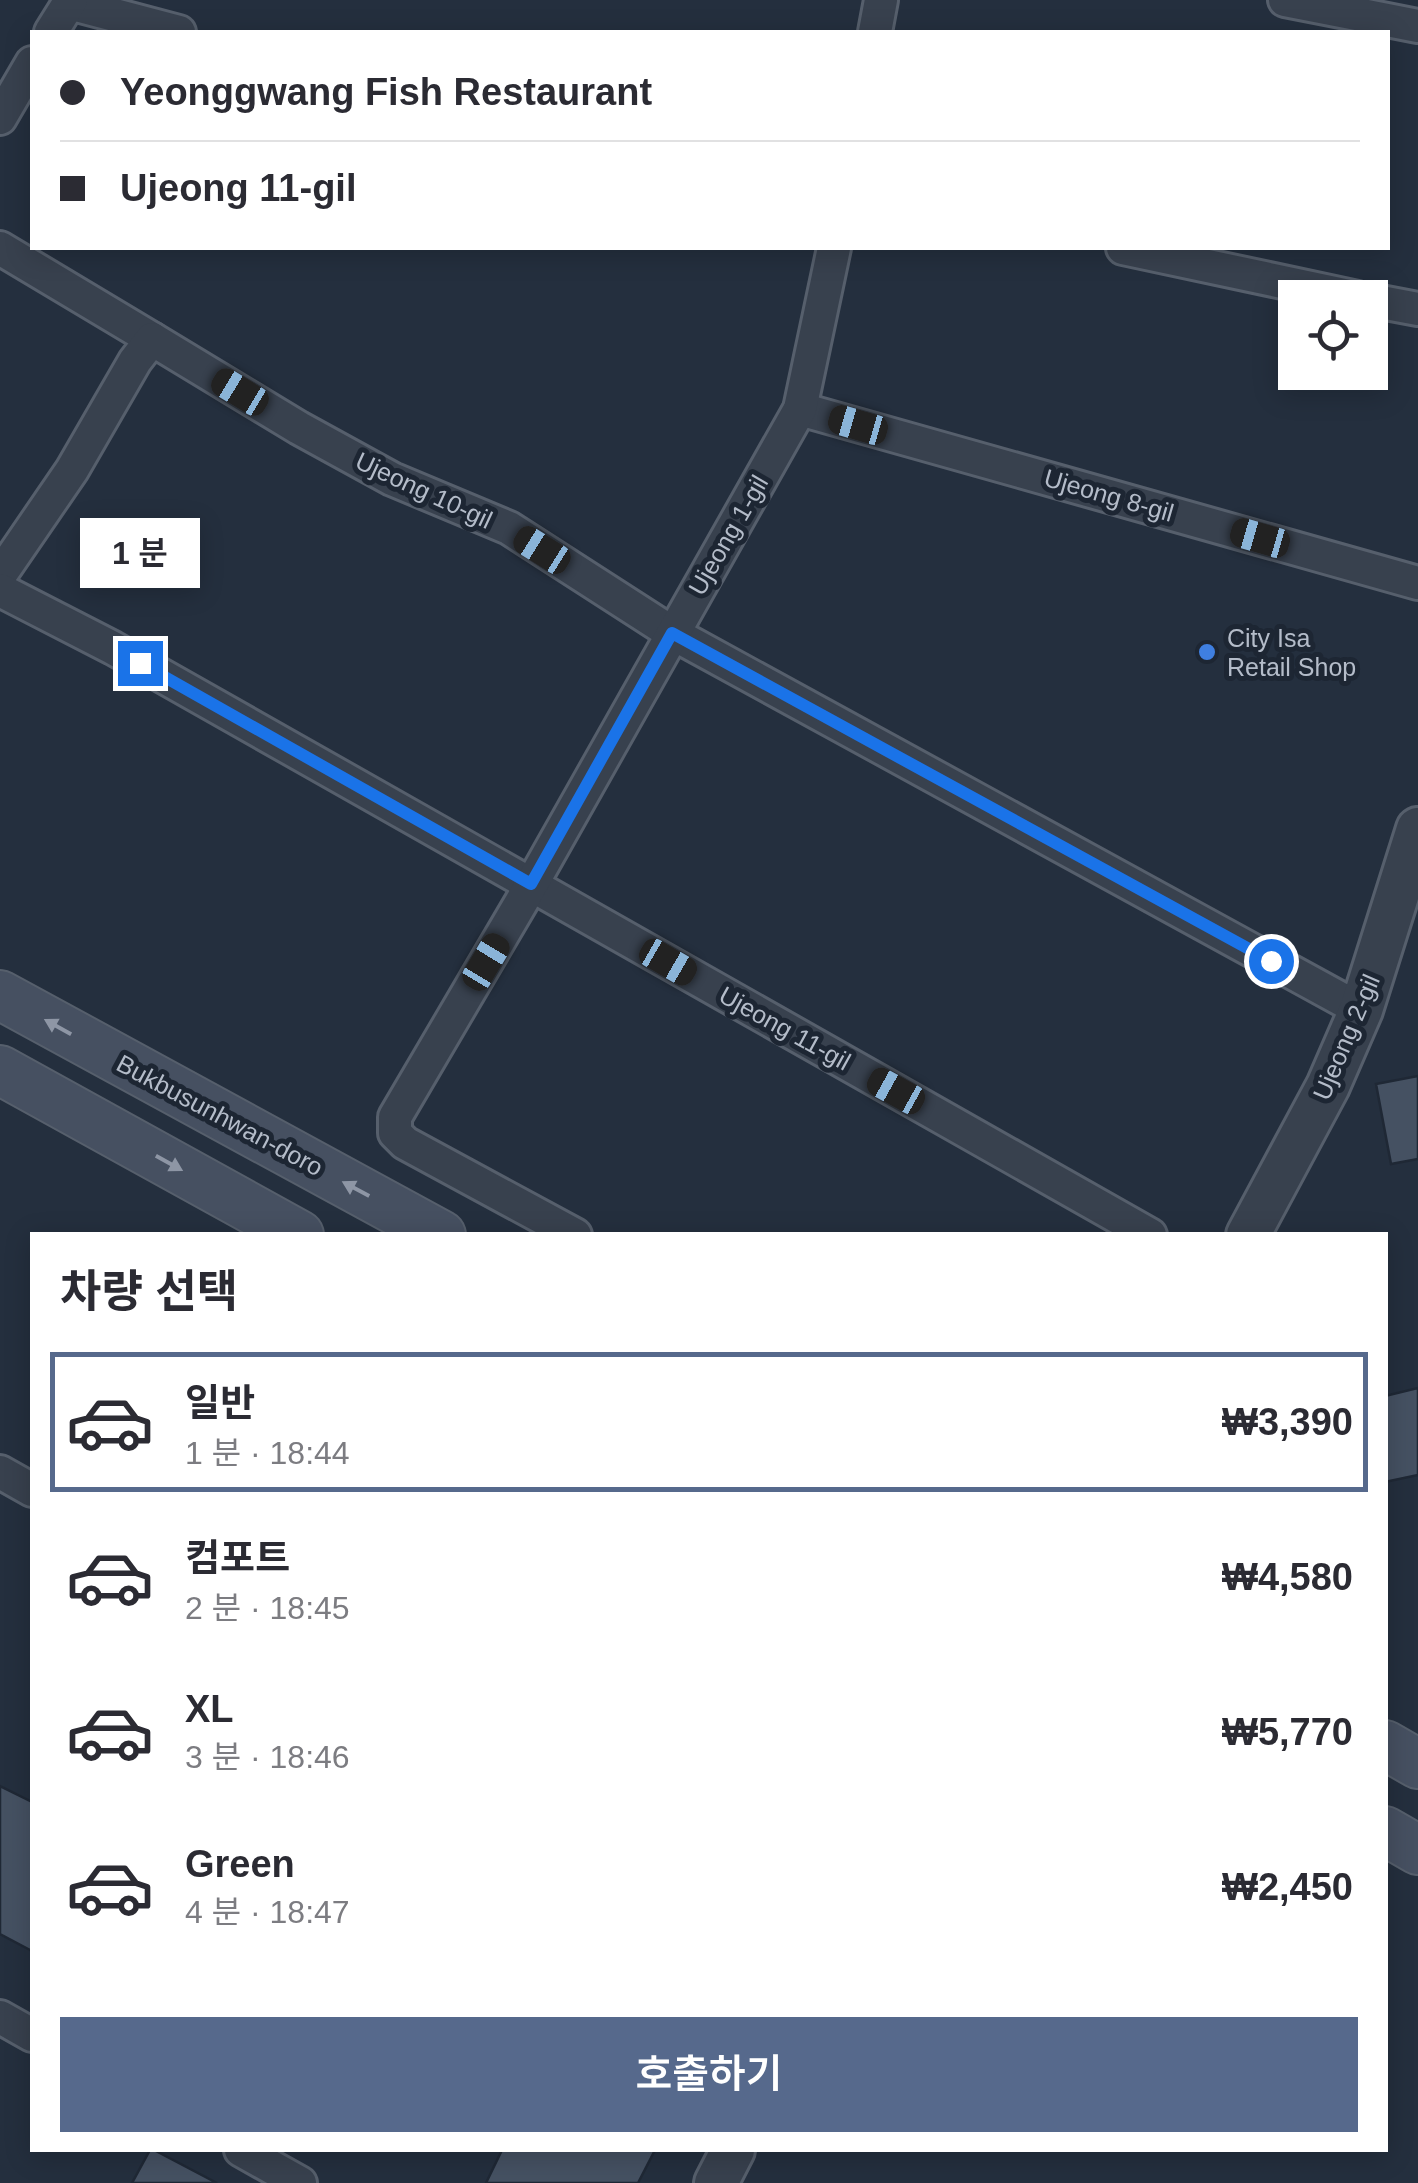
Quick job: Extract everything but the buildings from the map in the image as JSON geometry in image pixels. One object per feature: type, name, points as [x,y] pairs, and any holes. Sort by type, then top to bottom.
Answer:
[{"type":"main road","name":"Bukbusunhwan-doro","points":[[0,995],[436,1232]]},
{"type":"main road","points":[[0,1070],[294,1232]]},
{"type":"main road","points":[[1388,1746],[1418,1761]]},
{"type":"main road","points":[[1388,1833],[1418,1850]]},
{"type":"street","points":[[875,30],[882,0]]},
{"type":"street","points":[[1285,0],[1418,26]]},
{"type":"street","points":[[52,30],[70,2],[172,30]]},
{"type":"street","points":[[0,118],[30,67]]},
{"type":"street","name":"Ujeong 10-gil","points":[[0,248],[299,428],[392,479],[509,528],[672,633],[1361,1010]]},
{"type":"street","name":"Ujeong 1-gil","points":[[570,1232],[405,1144],[395,1132],[395,1117],[800,409],[834,250]]},
{"type":"street","points":[[1132,250],[1278,281]]},
{"type":"street","points":[[1388,304],[1418,310]]},
{"type":"street","points":[[0,575],[72,470],[152,338]]},
{"type":"street","name":"Ujeong 8-gil","points":[[800,409],[1418,583]]},
{"type":"street","name":"Ujeong 11-gil","points":[[0,590],[114,648],[1145,1232]]},
{"type":"street","name":"Ujeong 2-gil","points":[[1250,1232],[1328,1086],[1361,1010],[1418,829]]},
{"type":"street","points":[[0,1472],[30,1489]]},
{"type":"street","points":[[0,2016],[30,2033]]},
{"type":"street","points":[[245,2152],[300,2183]]},
{"type":"street","points":[[716,2183],[733,2152]]},
{"type":"place","name":"City Isa Retail Shop","points":[[1207,652]]},
{"type":"route","points":[[140,663],[531,884],[672,633],[1271,961]]}]
